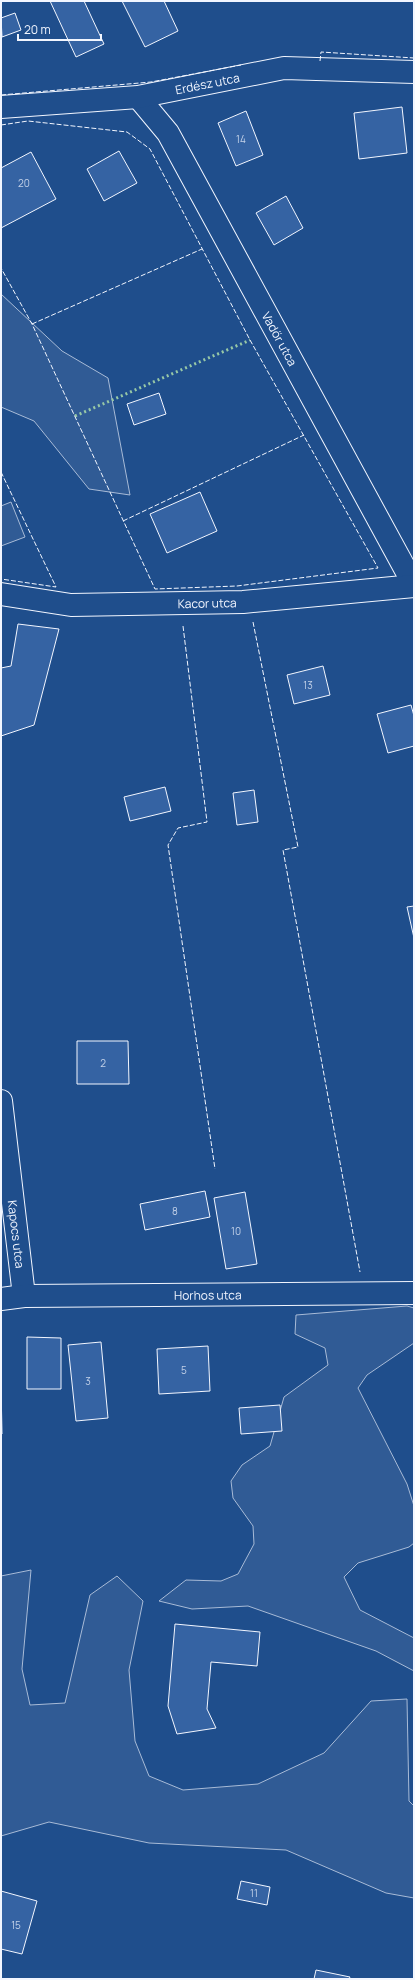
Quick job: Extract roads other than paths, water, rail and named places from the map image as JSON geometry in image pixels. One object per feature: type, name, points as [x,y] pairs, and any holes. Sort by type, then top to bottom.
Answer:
[{"type":"street","name":"Erdész utca","points":[[1,108],[138,97],[284,68],[414,72]]},
{"type":"street","name":"Vadőr utca","points":[[138,97],[168,133],[414,585]]},
{"type":"street","name":"Kacor utca","points":[[1,594],[71,604],[243,602],[414,585]]},
{"type":"street","name":"Kapocs utca","points":[[1,1101],[24,1296]]},
{"type":"street","name":"Horhos utca","points":[[1,1299],[24,1296],[414,1293]]}]
